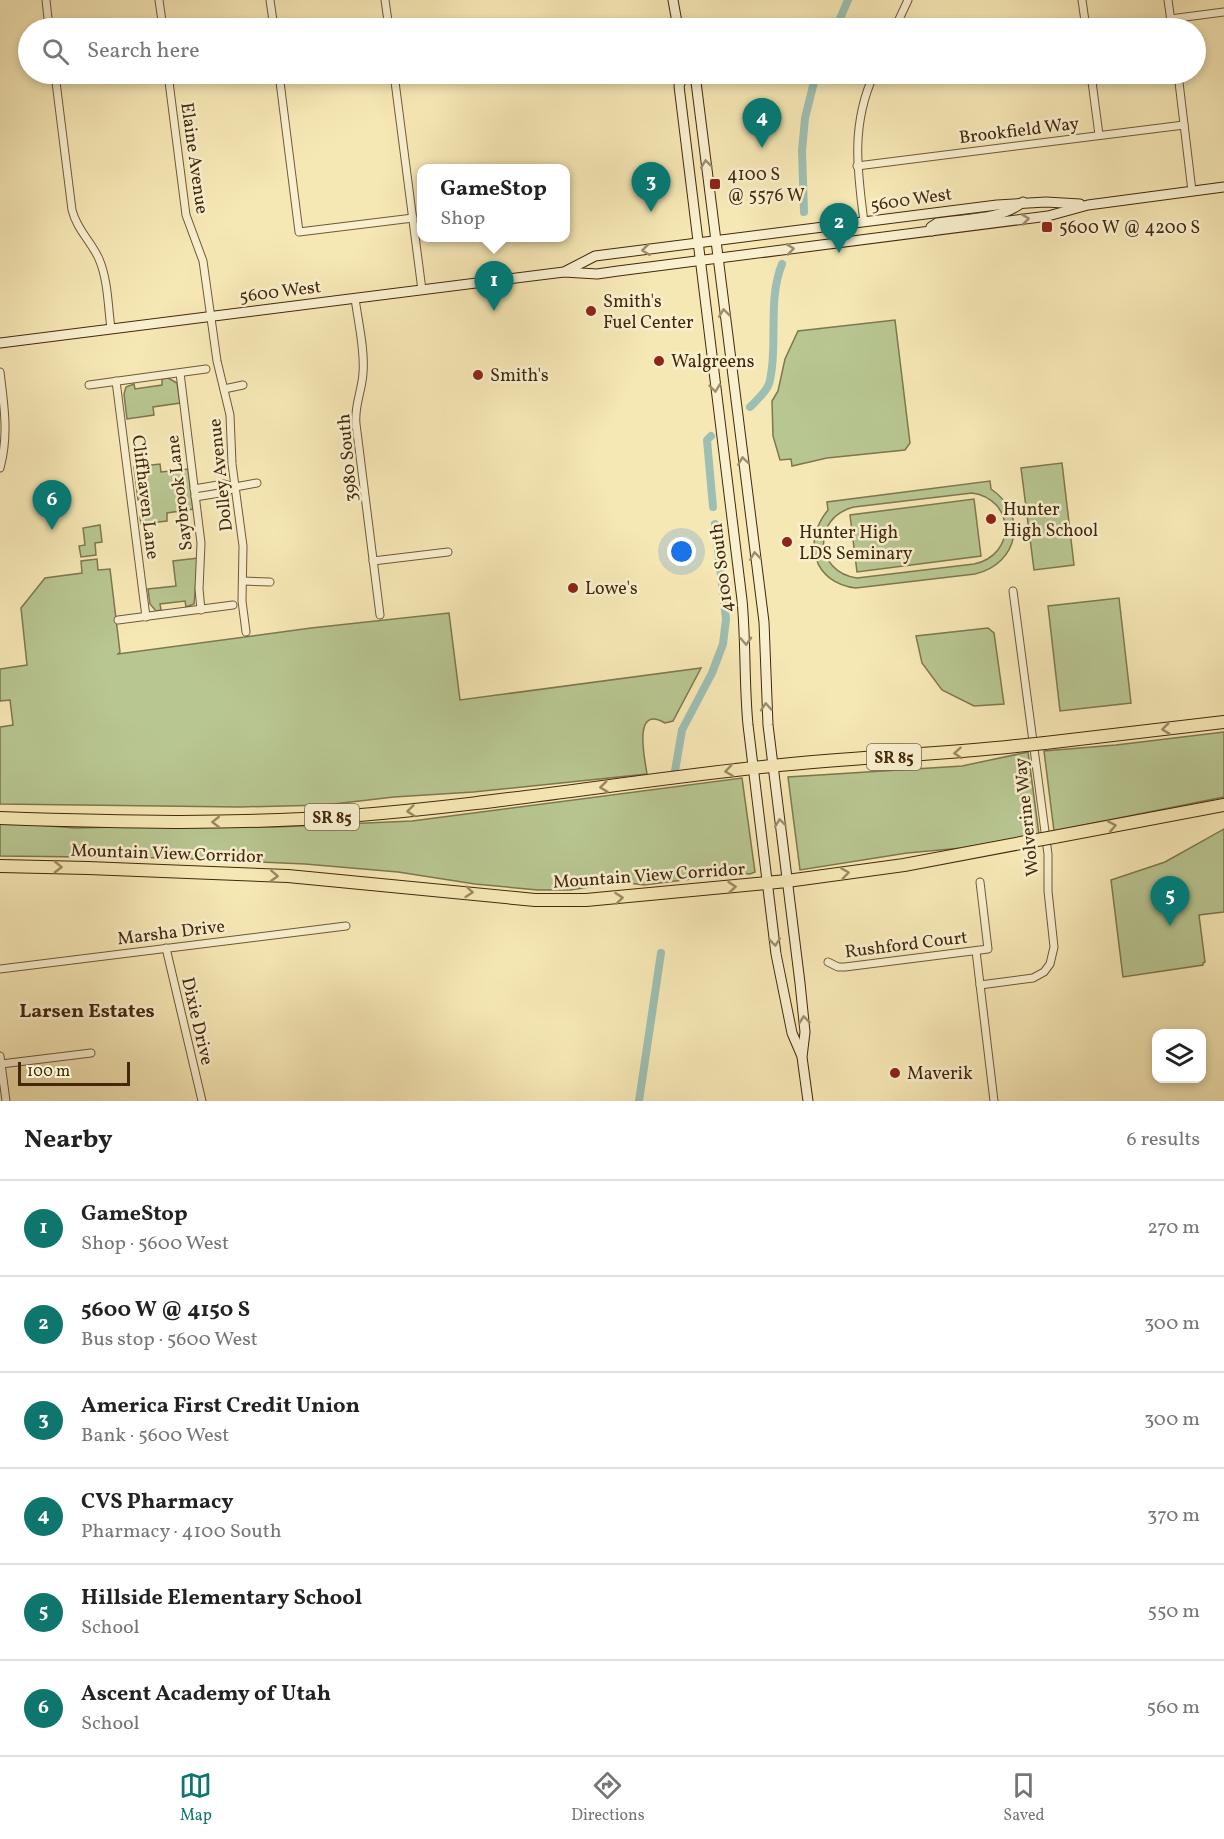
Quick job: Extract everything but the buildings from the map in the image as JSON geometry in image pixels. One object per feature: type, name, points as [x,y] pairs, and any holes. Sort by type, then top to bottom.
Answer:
[{"type":"highway","name":"Mountain View Corridor","points":[[0,818],[162,822],[312,819],[414,810],[772,765],[963,752],[1224,722]]},
{"type":"highway","name":"Mountain View Corridor","points":[[0,866],[288,876],[535,900],[586,900],[768,884],[904,865],[1224,805]]},
{"type":"main road","points":[[673,0],[676,18]]},
{"type":"main road","name":"4100 South","points":[[680,84],[742,600],[746,639],[746,711],[776,954],[792,1033],[802,1057]]},
{"type":"main road","name":"4100 South","points":[[696,84],[764,622],[766,705],[805,1032],[802,1057],[808,1101]]},
{"type":"main road","name":"5600 West","points":[[0,343],[564,272],[597,274],[717,259],[1048,216],[1088,205],[1224,187]]},
{"type":"main road","points":[[932,231],[931,227],[937,223],[999,215],[1012,211],[1023,202]]},
{"type":"main road","name":"5600 West","points":[[564,272],[595,256],[1023,202],[1088,205]]},
{"type":"street","points":[[46,0],[48,18]]},
{"type":"street","points":[[159,0],[162,18]]},
{"type":"street","points":[[270,0],[273,18]]},
{"type":"street","points":[[385,0],[387,18]]},
{"type":"street","points":[[900,18],[908,0]]},
{"type":"street","points":[[1082,0],[1085,18]]},
{"type":"street","points":[[1168,0],[1170,18]]},
{"type":"street","points":[[1178,18],[1224,12]]},
{"type":"street","points":[[56,84],[72,210],[78,227],[98,255],[103,268],[111,329]]},
{"type":"street","name":"Elaine Avenue","points":[[169,84],[186,214],[203,261],[210,316]]},
{"type":"street","points":[[280,84],[299,232],[413,218]]},
{"type":"street","points":[[395,84],[422,290]]},
{"type":"street","points":[[864,222],[856,142],[864,97],[870,84]]},
{"type":"street","points":[[1092,84],[1099,135]]},
{"type":"street","points":[[1179,84],[1192,191]]},
{"type":"street","name":"Brookfield Way","points":[[857,166],[1184,124]]},
{"type":"street","name":"3980 South","points":[[355,298],[363,366],[362,384],[356,407],[356,424],[380,615]]},
{"type":"street","name":"Dolley Avenue","points":[[210,316],[217,362],[230,414],[235,487],[243,546],[242,606],[246,632]]},
{"type":"street","points":[[89,385],[206,369]]},
{"type":"street","points":[[0,372],[6,426],[0,468]]},
{"type":"street","name":"Saybrook Lane","points":[[180,373],[202,554],[199,589],[201,610]]},
{"type":"street","name":"Cliffhaven Lane","points":[[116,381],[146,617]]},
{"type":"street","points":[[224,389],[243,385]]},
{"type":"street","points":[[195,493],[226,492],[235,487],[257,483]]},
{"type":"street","points":[[373,561],[448,552]]},
{"type":"street","points":[[243,581],[270,582]]},
{"type":"street","name":"Wolverine Way","points":[[980,985],[1037,976],[1047,968],[1054,952],[1048,891],[1048,854],[1013,591]]},
{"type":"street","points":[[118,620],[233,605]]},
{"type":"street","name":"Rushford Court","points":[[828,963],[845,967],[988,950],[980,882]]},
{"type":"street","name":"Marsha Drive","points":[[0,969],[346,926]]},
{"type":"street","name":"Dixie Drive","points":[[166,948],[202,1101]]},
{"type":"street","points":[[976,951],[994,1101]]},
{"type":"street","points":[[6,1101],[1,1060],[91,1053]]},
{"type":"green space","points":[[895,320],[910,443],[905,450],[827,458],[792,466],[791,459],[780,460],[773,436],[772,401],[778,391],[785,359],[798,331]]},
{"type":"green space","points":[[168,378],[177,383],[180,403],[153,407],[154,415],[127,419],[124,394],[126,387],[134,384],[135,389],[162,385],[162,379]]},
{"type":"green space","points":[[1062,463],[1074,565],[1034,570],[1021,468]]},
{"type":"green space","points":[[160,464],[161,472],[188,469],[193,509],[167,513],[167,521],[141,524],[140,517],[147,515],[145,499],[138,500],[134,467]]},
{"type":"green space","points":[[990,481],[991,489],[1003,499],[1010,511],[1014,524],[1013,537],[1009,549],[1001,560],[990,569],[975,574],[856,588],[830,578],[821,569],[816,559],[815,535],[828,510],[827,502]],"holes":[[[972,493],[986,497],[996,505],[1003,516],[1005,527],[1004,539],[998,550],[988,559],[974,564],[857,578],[843,574],[832,566],[826,556],[825,532],[831,521],[840,513],[854,507]]]},
{"type":"green space","points":[[974,499],[981,556],[857,572],[850,515]]},
{"type":"green space","points":[[100,525],[102,542],[95,543],[96,555],[81,557],[79,546],[85,545],[83,528]]},
{"type":"green space","points":[[198,558],[194,604],[186,607],[185,601],[160,604],[161,610],[156,611],[150,604],[148,589],[176,586],[173,561]]},
{"type":"green space","points":[[97,559],[98,570],[110,569],[120,652],[118,654],[311,628],[449,613],[460,700],[701,668],[673,721],[665,723],[655,719],[648,721],[644,727],[643,747],[647,774],[325,805],[240,807],[0,804],[0,727],[13,725],[10,700],[0,701],[0,669],[27,665],[21,608],[45,578],[82,573],[81,561]]},
{"type":"green space","points":[[1119,598],[1131,703],[1060,711],[1048,606]]},
{"type":"green space","points":[[988,628],[994,633],[1004,704],[974,706],[942,690],[922,663],[916,636]]},
{"type":"green space","points":[[1224,732],[1224,797],[1054,831],[1044,751]]},
{"type":"green space","points":[[1028,752],[1039,834],[962,848],[907,853],[800,870],[788,777],[962,766]]},
{"type":"green space","points":[[742,778],[755,872],[750,874],[739,873],[644,885],[622,882],[570,890],[538,890],[475,884],[398,872],[305,864],[172,858],[0,856],[0,822],[75,828],[276,827],[412,821]]},
{"type":"green space","points":[[1224,829],[1224,912],[1199,915],[1205,962],[1203,965],[1123,977],[1111,880],[1165,862]]},
{"type":"waterway","points":[[840,18],[848,0]]},
{"type":"waterway","points":[[804,212],[802,151],[805,118],[814,84]]},
{"type":"waterway","points":[[750,407],[764,392],[770,379],[774,302],[782,264]]},
{"type":"waterway","points":[[711,436],[707,440],[713,507]]},
{"type":"waterway","points":[[675,771],[682,730],[712,673],[723,644],[726,619],[715,524]]},
{"type":"waterway","points":[[639,1101],[661,953]]},
{"type":"place","name":"CVS Pharmacy","points":[[762,148]]},
{"type":"place","name":"4100 S @ 5576 W","points":[[715,184]]},
{"type":"place","name":"America First Credit Union","points":[[651,212]]},
{"type":"place","name":"5600 W @ 4200 S","points":[[1047,227]]},
{"type":"place","name":"5600 W @ 4150 S","points":[[839,253]]},
{"type":"place","name":"GameStop","points":[[494,311]]},
{"type":"place","name":"Smith's Fuel Center","points":[[591,311]]},
{"type":"place","name":"Walgreens","points":[[659,361]]},
{"type":"place","name":"Smith's","points":[[478,375]]},
{"type":"place","name":"Hunter High School","points":[[991,519]]},
{"type":"place","name":"Ascent Academy of Utah","points":[[52,530]]},
{"type":"place","name":"Hunter High LDS Seminary","points":[[787,542]]},
{"type":"place","name":"Lowe's","points":[[573,588]]},
{"type":"place","name":"Hillside Elementary School","points":[[1170,926]]},
{"type":"place","name":"Maverik","points":[[895,1073]]},
{"type":"district","name":"Larsen Estates","points":[[87,1010]]}]
